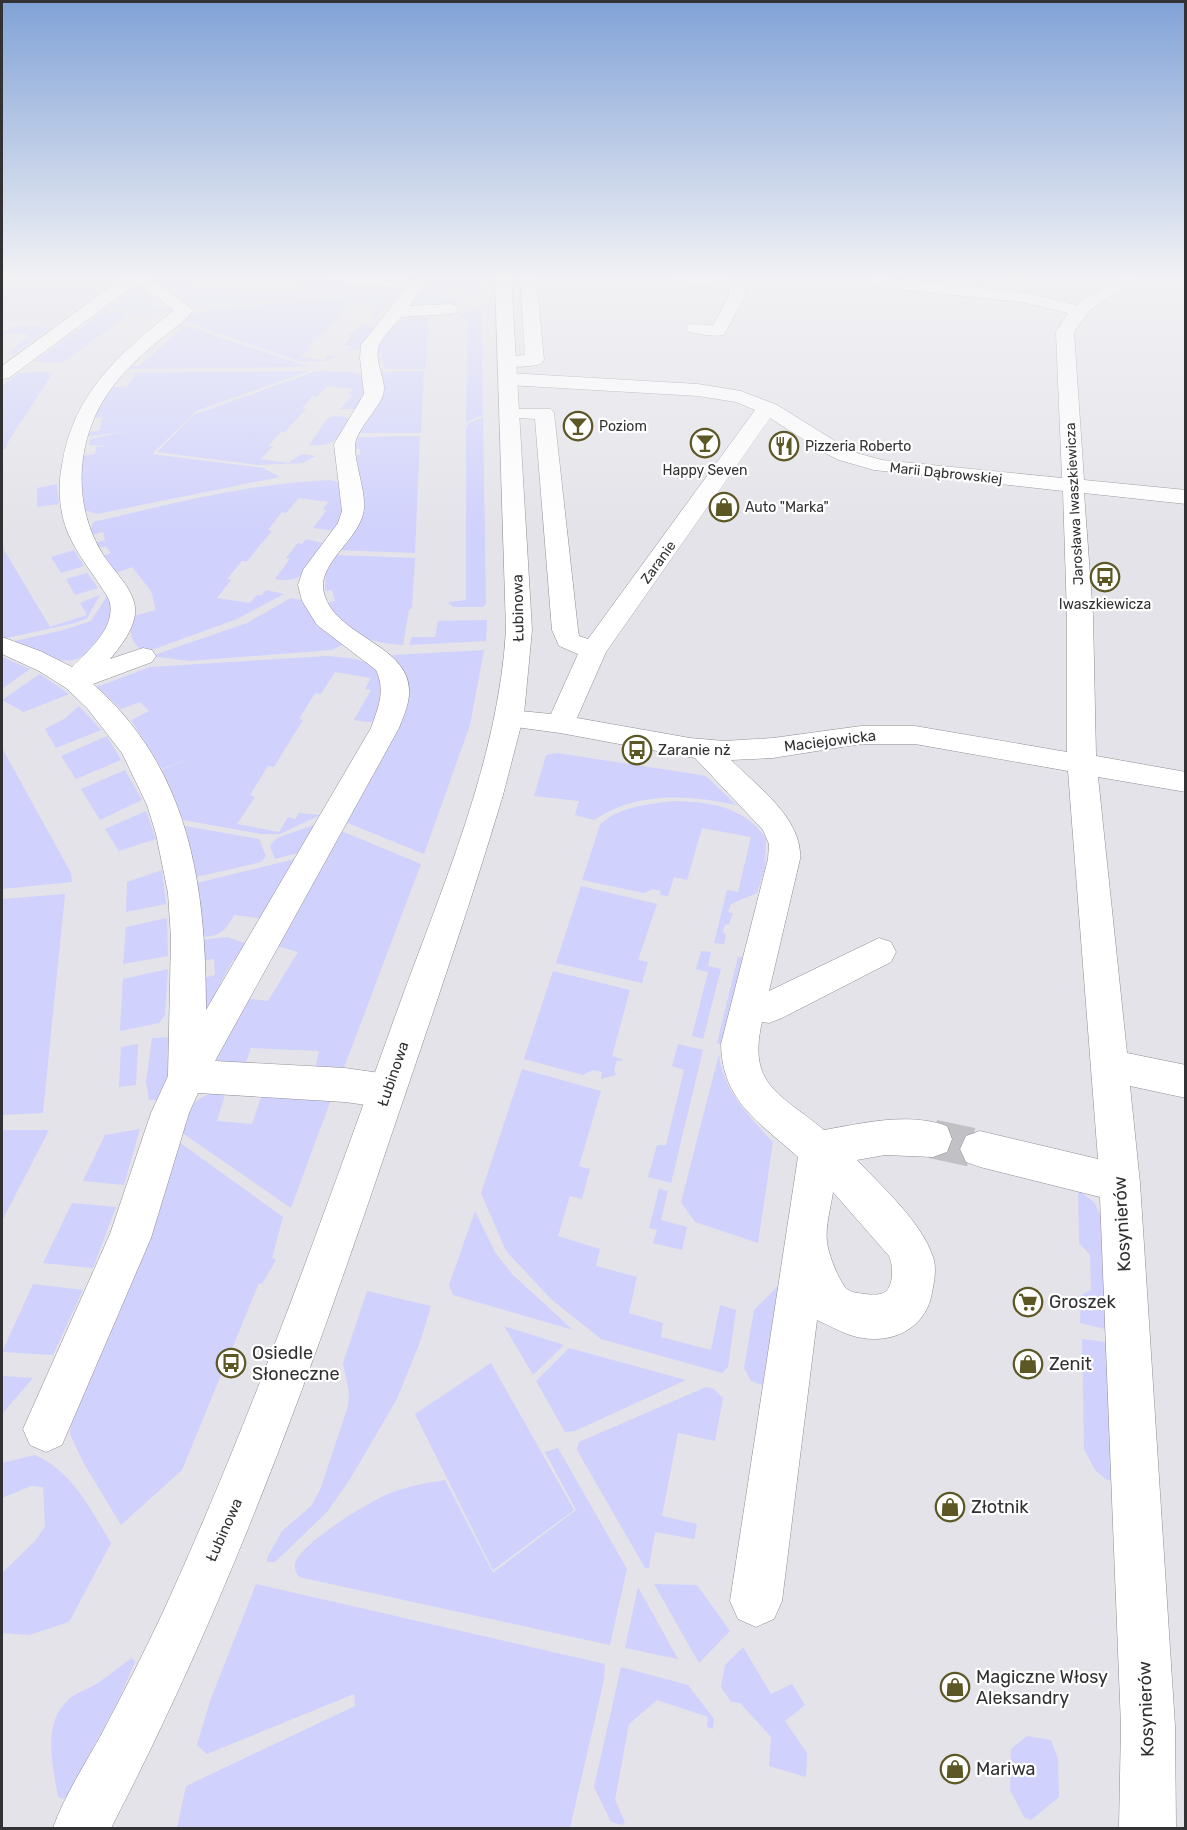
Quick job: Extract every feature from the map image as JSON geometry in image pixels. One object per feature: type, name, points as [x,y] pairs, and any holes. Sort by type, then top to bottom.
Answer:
[{"type":"street","points":[[2,374],[19,361]]},
{"type":"street","points":[[74,681],[115,635],[124,612],[122,602],[81,535],[73,513],[71,481],[76,438],[83,418],[114,370],[123,361]]},
{"type":"street","points":[[46,1429],[130,1238],[170,1113],[187,1076],[385,728],[396,701],[396,683],[388,666],[328,622],[315,602],[310,585],[310,579],[315,570],[351,518],[353,504],[344,444],[374,394],[369,361]]},
{"type":"street","name":"Łubinowa","points":[[81,1828],[132,1733],[247,1478],[326,1265],[490,792],[510,719],[517,678],[519,630],[508,361]]},
{"type":"street","points":[[508,370],[531,361]]},
{"type":"street","name":"Jarosława Iwaszkiewicza","points":[[1067,361],[1075,487],[1082,765]]},
{"type":"street","name":"Marii Dąbrowskiej","points":[[508,370],[698,390],[741,397],[771,409],[830,448],[862,461],[904,470],[1185,497]]},
{"type":"street","name":"Zaranie","points":[[560,724],[593,651],[764,412],[771,409]]},
{"type":"street","points":[[510,413],[544,413],[565,630],[568,640],[593,651]]},
{"type":"street","points":[[2,645],[42,662],[74,681],[114,722],[138,758],[167,820],[183,883],[186,923],[187,1076]]},
{"type":"street","points":[[74,681],[143,656]]},
{"type":"street","name":"Maciejowicka","points":[[510,719],[560,724],[704,750],[753,750],[846,736],[889,734],[926,737],[1185,782]]},
{"type":"street","points":[[704,750],[774,822],[782,832],[785,842],[784,859],[739,1044],[738,1058],[741,1073],[749,1087],[768,1107],[789,1128],[819,1149],[904,1242],[913,1259],[913,1280],[909,1300],[897,1313],[877,1317],[852,1314],[832,1304],[822,1290],[806,1243]]},
{"type":"street","name":"Kosynierów","points":[[1082,765],[1120,1183],[1148,1726],[1148,1828]]},
{"type":"street","points":[[749,1005],[769,1008],[879,952]]},
{"type":"street","points":[[1110,1066],[1185,1082]]},
{"type":"street","points":[[187,1076],[345,1085],[387,1091]]},
{"type":"street","points":[[819,1149],[885,1137],[933,1139]]},
{"type":"street","points":[[756,1601],[819,1149]]},
{"type":"street","points":[[980,1149],[1120,1183]]},
{"type":"shaded area","points":[[37,361],[65,361],[64,362]]},
{"type":"shaded area","points":[[144,361],[293,361],[310,367],[126,369],[123,366],[139,366]]},
{"type":"shaded area","points":[[383,361],[426,361],[425,369],[385,369]]},
{"type":"shaded area","points":[[467,361],[482,361],[483,415],[466,422]]},
{"type":"shaded area","points":[[309,371],[196,411],[152,454],[263,468],[280,477],[97,514],[78,508],[82,456],[95,454],[96,447],[108,446],[89,445],[90,439],[123,432],[81,437],[83,434],[99,430],[103,417],[87,419],[108,387],[126,387],[136,374],[117,373]]},
{"type":"shaded area","points":[[316,371],[352,372],[367,376],[369,392],[355,409],[340,409],[353,395],[349,394],[353,389],[328,386],[317,397],[313,396],[302,408],[306,409],[285,432],[281,432],[268,446],[273,446],[261,459],[288,463],[302,454],[316,456],[303,463],[258,465],[157,452],[193,415]]},
{"type":"shaded area","points":[[424,371],[421,433],[356,433],[379,372]]},
{"type":"shaded area","points":[[19,373],[53,373],[9,440],[6,449],[2,450],[2,386]]},
{"type":"shaded area","points":[[346,417],[350,421],[334,441],[324,445],[309,445],[328,418]]},
{"type":"shaded area","points":[[483,417],[486,604],[483,607],[453,607],[448,602],[466,600],[466,428],[469,423]]},
{"type":"shaded area","points":[[420,436],[415,553],[336,550],[359,489],[362,487],[355,455],[360,454],[360,449],[355,449],[358,437]]},
{"type":"shaded area","points":[[330,480],[343,483],[346,511],[337,531],[313,528],[326,511],[323,509],[328,502],[299,498],[286,513],[282,512],[268,530],[272,531],[247,561],[242,561],[227,579],[231,580],[217,598],[250,603],[266,590],[284,594],[237,619],[146,652],[137,646],[131,633],[131,617],[156,610],[151,591],[132,567],[114,574],[100,557],[111,553],[106,546],[95,549],[92,544],[105,540],[103,532],[89,536],[93,522],[240,490]]},
{"type":"shaded area","points":[[57,484],[59,504],[37,507],[37,488]]},
{"type":"shaded area","points":[[2,539],[4,550],[50,627],[87,615],[80,603],[100,595],[87,618],[75,623],[2,639]]},
{"type":"shaded area","points":[[306,539],[322,543],[322,548],[308,568],[304,573],[292,579],[275,579],[290,559],[286,558],[298,543],[302,544]]},
{"type":"shaded area","points":[[74,550],[84,566],[61,573],[51,557]]},
{"type":"shaded area","points":[[335,555],[415,558],[412,608],[409,610],[403,645],[380,642],[359,635],[350,630],[335,613],[329,602],[335,601],[332,590],[325,591],[326,574]]},
{"type":"shaded area","points":[[87,573],[98,588],[75,595],[66,579]]},
{"type":"shaded area","points":[[109,593],[116,609],[95,645],[85,655],[74,660],[62,660],[10,642],[60,631],[91,621]]},
{"type":"shaded area","points":[[291,598],[305,601],[345,644],[331,650],[190,661],[151,656],[247,623]]},
{"type":"shaded area","points":[[487,620],[486,641],[409,645],[412,637],[435,637],[438,621]]},
{"type":"shaded area","points":[[484,650],[470,725],[424,854],[343,821],[384,747],[393,655]]},
{"type":"shaded area","points":[[326,656],[365,662],[385,674],[376,721],[354,720],[371,690],[365,689],[371,678],[335,672],[321,694],[315,693],[299,719],[303,720],[274,767],[268,766],[250,795],[255,797],[237,824],[279,832],[288,817],[295,819],[299,813],[320,815],[280,834],[261,834],[183,820],[162,770],[191,758],[162,769],[131,720],[149,711],[140,702],[121,709],[97,687],[150,667]]},
{"type":"shaded area","points":[[2,657],[30,669],[2,689]]},
{"type":"shaded area","points":[[40,674],[69,694],[24,712],[2,700]]},
{"type":"shaded area","points":[[79,706],[101,730],[56,748],[45,729],[64,719]]},
{"type":"shaded area","points":[[107,736],[121,760],[76,779],[61,756]]},
{"type":"shaded area","points":[[2,748],[71,873],[72,882],[2,889]]},
{"type":"shaded area","points":[[557,753],[701,775],[707,777],[736,805],[700,799],[663,798],[628,804],[594,820],[575,815],[579,801],[534,796],[546,755]]},
{"type":"shaded area","points":[[125,770],[142,800],[100,820],[81,789]]},
{"type":"shaded area","points":[[673,801],[725,808],[748,819],[766,839],[765,868],[757,893],[731,904],[728,912],[733,913],[729,924],[725,925],[723,931],[726,936],[724,944],[714,943],[727,890],[738,892],[751,837],[702,828],[687,880],[674,877],[668,896],[660,895],[661,891],[653,889],[644,893],[582,880],[600,825],[624,810]]},
{"type":"shaded area","points":[[146,811],[156,839],[119,851],[105,829]]},
{"type":"shaded area","points":[[322,822],[306,851],[275,859],[270,846],[277,838]]},
{"type":"shaded area","points":[[185,826],[259,839],[266,856],[261,862],[196,877]]},
{"type":"shaded area","points":[[339,830],[421,864],[345,1065],[339,1074],[315,1070],[319,1051],[251,1048],[244,1068],[222,1067],[214,1055],[241,1000],[268,1001],[298,952],[273,945]]},
{"type":"shaded area","points":[[303,857],[266,919],[234,915],[222,932],[202,937],[197,883]]},
{"type":"shaded area","points":[[162,870],[166,904],[126,912],[127,882]]},
{"type":"shaded area","points":[[581,886],[657,904],[638,960],[648,962],[642,983],[556,963]]},
{"type":"shaded area","points":[[65,894],[43,1113],[2,1115],[2,899]]},
{"type":"shaded area","points":[[167,918],[168,956],[123,964],[126,927]]},
{"type":"shaded area","points":[[227,937],[250,945],[240,961],[233,960],[220,984],[226,985],[209,1008],[202,1008],[199,979],[215,975],[214,959],[199,961],[202,940]]},
{"type":"shaded area","points":[[701,951],[711,952],[708,966],[721,969],[703,1039],[692,1036],[708,972],[696,969]]},
{"type":"shaded area","points":[[738,957],[750,958],[729,1046],[717,1043]]},
{"type":"shaded area","points":[[168,969],[165,1015],[159,1023],[120,1031],[123,979]]},
{"type":"shaded area","points":[[553,971],[630,990],[612,1056],[622,1059],[622,1061],[617,1060],[614,1070],[616,1075],[601,1079],[602,1072],[593,1070],[583,1075],[524,1059]]},
{"type":"shaded area","points":[[173,1037],[162,1100],[149,1100],[146,1082],[152,1038]]},
{"type":"shaded area","points":[[138,1044],[136,1085],[119,1087],[121,1047]]},
{"type":"shaded area","points":[[678,1044],[703,1050],[671,1183],[648,1177],[657,1145],[666,1145],[684,1070],[672,1066]]},
{"type":"shaded area","points":[[719,1054],[726,1080],[738,1102],[773,1142],[758,1243],[695,1222],[681,1202]]},
{"type":"shaded area","points":[[522,1069],[601,1091],[579,1166],[590,1169],[582,1199],[570,1196],[558,1236],[600,1249],[596,1266],[637,1277],[629,1313],[663,1323],[661,1337],[711,1350],[720,1305],[736,1310],[728,1367],[722,1373],[601,1339],[552,1300],[506,1251],[481,1193]]},
{"type":"shaded area","points":[[209,1094],[225,1094],[217,1121],[252,1124],[262,1094],[333,1094],[291,1208],[175,1128],[189,1108]]},
{"type":"shaded area","points":[[140,1129],[124,1185],[83,1181],[105,1135]]},
{"type":"shaded area","points":[[2,1130],[49,1130],[2,1221]]},
{"type":"shaded area","points":[[172,1137],[283,1217],[272,1258],[276,1260],[262,1284],[259,1283],[182,1470],[121,1525],[83,1462],[70,1434],[72,1407]]},
{"type":"shaded area","points":[[659,1189],[668,1191],[661,1220],[687,1227],[682,1250],[653,1243],[657,1230],[649,1228]]},
{"type":"shaded area","points":[[1078,1190],[1094,1202],[1104,1222],[1112,1480],[1107,1480],[1095,1470],[1084,1449],[1082,1339],[1105,1342],[1105,1329],[1080,1323],[1081,1295],[1091,1290],[1090,1255],[1079,1243]]},
{"type":"shaded area","points":[[72,1203],[116,1207],[93,1268],[43,1263]]},
{"type":"shaded area","points":[[475,1211],[495,1252],[512,1274],[573,1330],[453,1295],[449,1285]]},
{"type":"shaded area","points":[[792,1272],[771,1388],[751,1381],[744,1368],[754,1310]]},
{"type":"shaded area","points":[[33,1284],[83,1290],[53,1355],[2,1352]]},
{"type":"shaded area","points":[[367,1291],[431,1306],[420,1342],[397,1399],[350,1479],[327,1512],[275,1562],[267,1562],[282,1531],[311,1506],[320,1490],[348,1406],[349,1392],[343,1363]]},
{"type":"shaded area","points":[[504,1326],[564,1345],[533,1375]]},
{"type":"shaded area","points":[[569,1348],[686,1380],[575,1431],[565,1432],[536,1381]]},
{"type":"shaded area","points":[[491,1363],[574,1510],[493,1570],[415,1414]]},
{"type":"shaded area","points":[[2,1376],[33,1378],[2,1414]]},
{"type":"shaded area","points":[[706,1387],[714,1389],[723,1398],[715,1441],[678,1433],[662,1516],[697,1524],[694,1539],[655,1532],[649,1568],[645,1568],[577,1450],[579,1442]]},
{"type":"shaded area","points":[[558,1448],[627,1569],[610,1645],[299,1577],[296,1572],[295,1564],[299,1555],[353,1513],[381,1497],[418,1485],[445,1480],[493,1573],[576,1510],[545,1452]]},
{"type":"shaded area","points":[[35,1455],[48,1462],[70,1481],[111,1543],[69,1622],[29,1635],[2,1633],[2,1573],[36,1540],[45,1526],[43,1487],[31,1486],[2,1498],[2,1463]]},
{"type":"shaded area","points":[[256,1584],[605,1664],[604,1680],[570,1828],[177,1828],[186,1786],[355,1706],[354,1694],[207,1754],[197,1745],[210,1701]]},
{"type":"shaded area","points":[[654,1584],[697,1585],[730,1631],[699,1663]]},
{"type":"shaded area","points":[[638,1587],[678,1659],[625,1648]]},
{"type":"shaded area","points":[[743,1647],[771,1694],[792,1684],[805,1705],[785,1721],[807,1753],[806,1777],[769,1766],[771,1737],[740,1703],[731,1702],[721,1687],[725,1665]]},
{"type":"shaded area","points":[[132,1658],[135,1662],[118,1701],[73,1786],[64,1799],[58,1797],[51,1745],[55,1721],[60,1709],[69,1699],[98,1683]]},
{"type":"shaded area","points":[[621,1667],[688,1685],[714,1719],[713,1729],[707,1727],[708,1717],[657,1700],[629,1724],[615,1800],[625,1822],[622,1825],[611,1822],[594,1787]]},
{"type":"shaded area","points":[[1027,1736],[1051,1740],[1058,1759],[1059,1797],[1031,1820],[1024,1817],[1010,1790],[1011,1749]]},
{"type":"tunnel","points":[[933,1139],[980,1149]]},
{"type":"place","name":"Poziom","points":[[578,426]]},
{"type":"place","name":"Happy Seven","points":[[705,443]]},
{"type":"place","name":"Pizzeria Roberto","points":[[784,446]]},
{"type":"place","name":"Auto \"Marka\"","points":[[724,507]]},
{"type":"place","name":"Iwaszkiewicza","points":[[1105,577]]},
{"type":"place","name":"Zaranie nż","points":[[637,750]]},
{"type":"place","name":"Groszek","points":[[1028,1302]]},
{"type":"place","name":"Osiedle Słoneczne","points":[[231,1363]]},
{"type":"place","name":"Zenit","points":[[1028,1364]]},
{"type":"place","name":"Złotnik","points":[[950,1507]]},
{"type":"place","name":"Magiczne Włosy Aleksandry","points":[[955,1687]]},
{"type":"place","name":"Mariwa","points":[[955,1769]]}]
